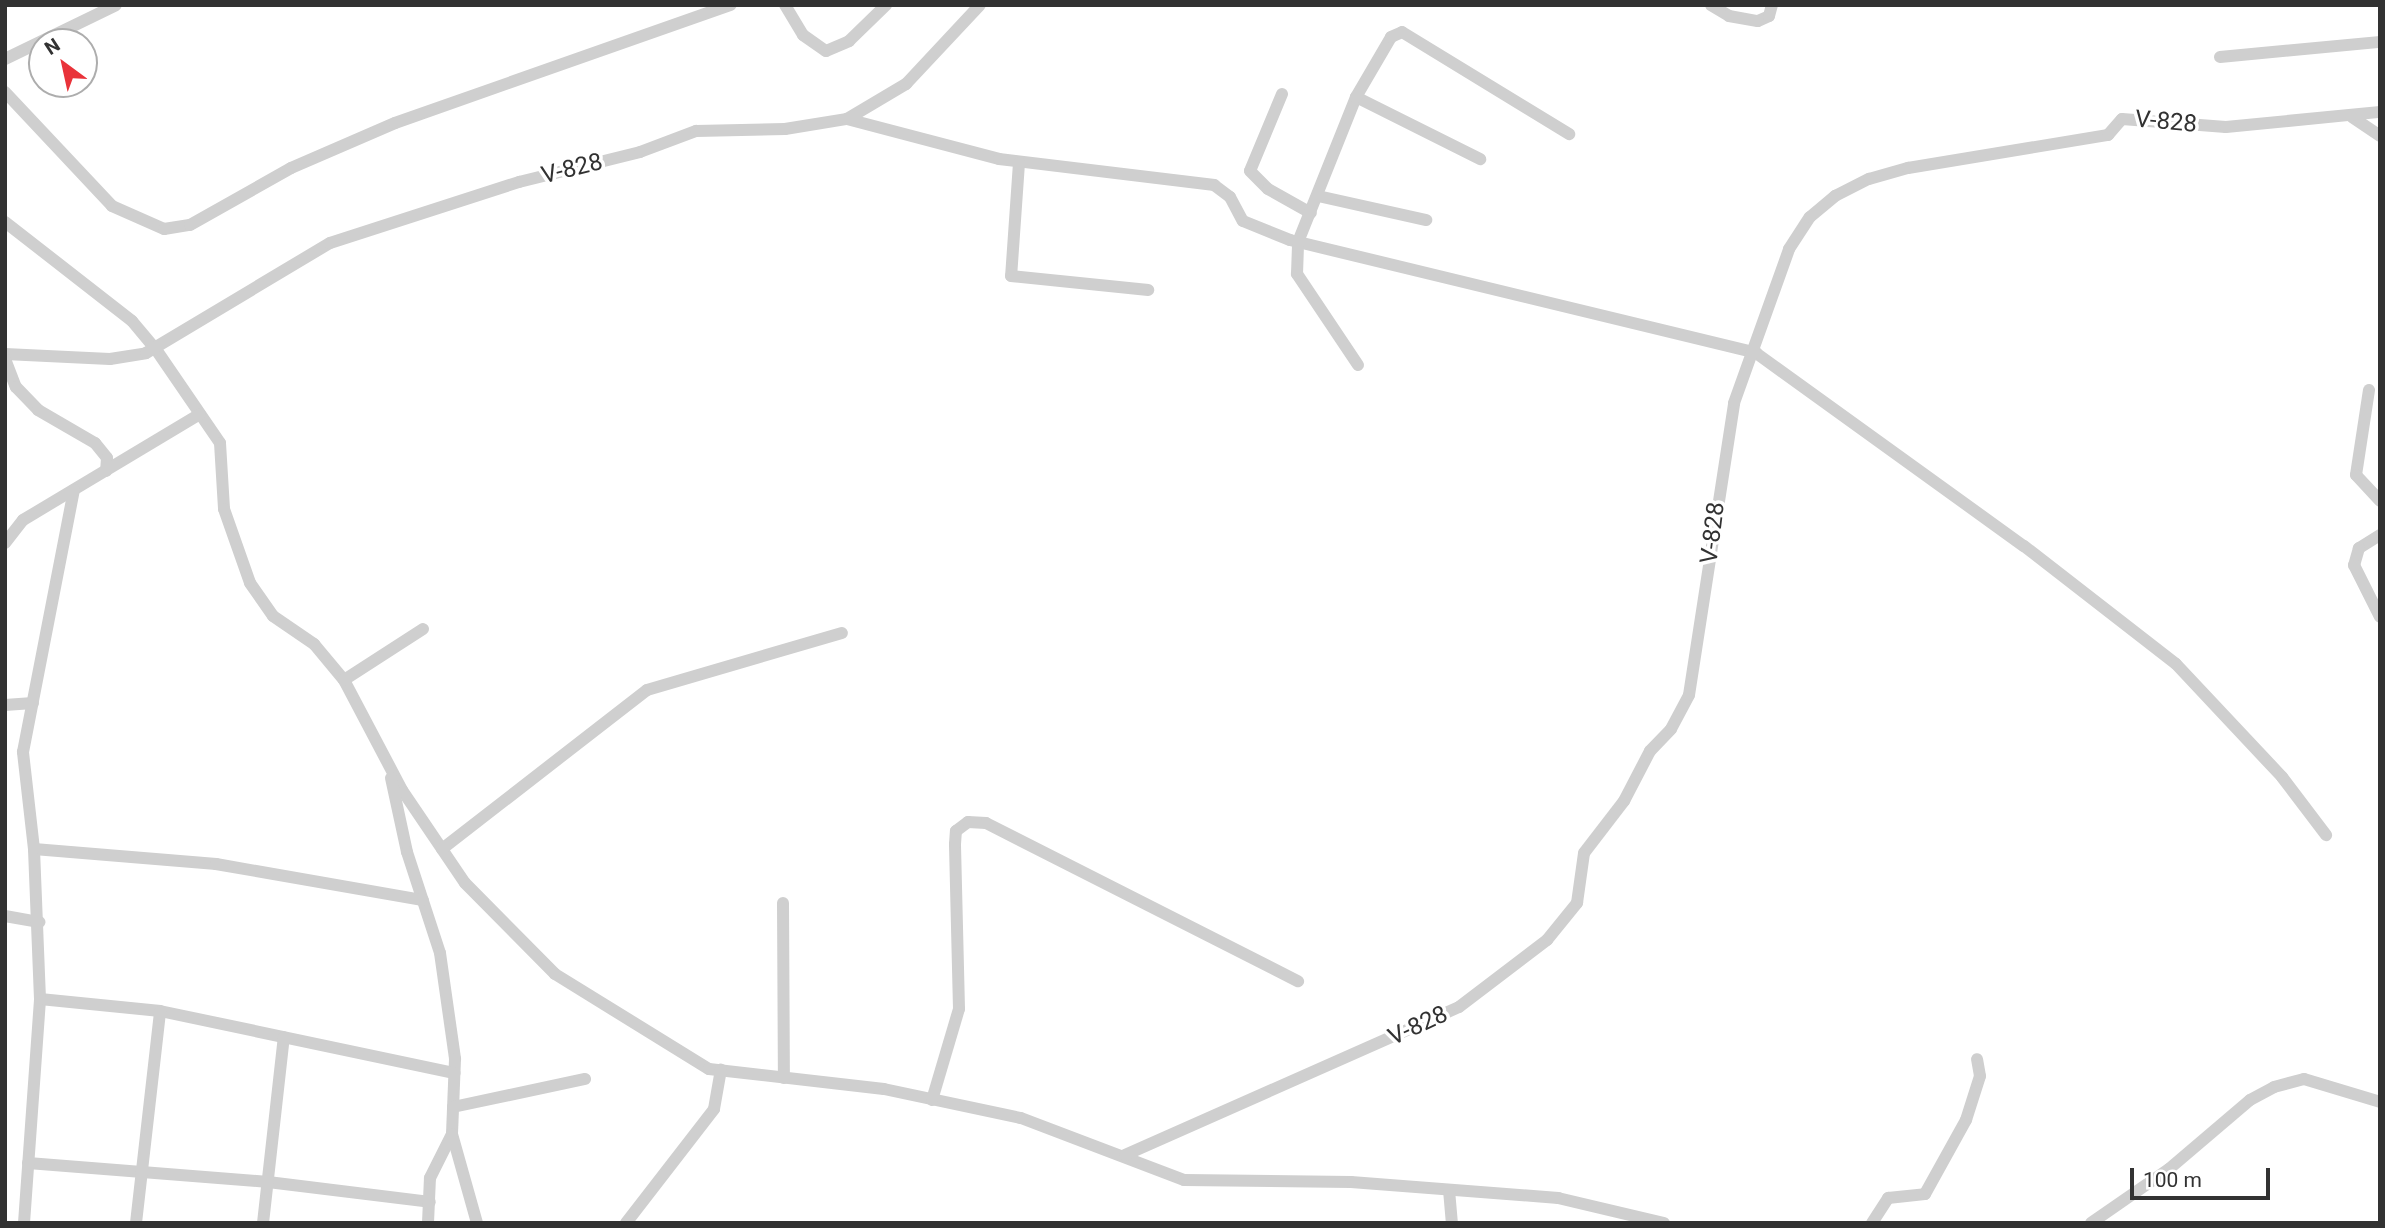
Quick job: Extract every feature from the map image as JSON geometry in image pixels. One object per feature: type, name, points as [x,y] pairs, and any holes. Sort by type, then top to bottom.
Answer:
[{"type":"street","points":[[5,59],[116,5]]},
{"type":"street","points":[[5,92],[112,206],[164,229],[190,225],[291,168],[395,123],[731,5]]},
{"type":"street","points":[[785,5],[803,36],[826,51],[849,41],[886,5]]},
{"type":"street","name":"V-828","points":[[5,356],[110,359],[155,348],[330,243],[519,183],[640,152],[696,131],[785,129],[848,119],[906,84],[980,5]]},
{"type":"street","points":[[1711,5],[1729,16],[1758,21],[1769,16],[1772,5]]},
{"type":"street","points":[[1358,365],[1297,274],[1298,242],[1356,97],[1391,37],[1402,32],[1569,134]]},
{"type":"street","points":[[2220,57],[2380,42]]},
{"type":"street","points":[[1282,94],[1250,171],[1268,189],[1311,213]]},
{"type":"street","points":[[1356,97],[1480,159]]},
{"type":"street","name":"V-828","points":[[1125,1155],[1459,1007],[1547,940],[1577,903],[1584,853],[1624,801],[1689,695],[1720,475],[1734,403],[1789,250],[1810,216],[1835,196],[1869,179],[2108,135],[2122,119],[2226,127],[2352,117],[2380,112]]},
{"type":"street","points":[[2352,117],[2380,136]]},
{"type":"street","points":[[848,119],[924,142],[1019,163],[1214,185],[1230,197],[1243,221],[1298,242],[1751,352],[2024,546],[2176,664],[2282,777],[2326,835]]},
{"type":"street","points":[[1019,163],[1011,276],[1148,290]]},
{"type":"street","points":[[1318,196],[1426,220]]},
{"type":"street","points":[[5,222],[132,321],[155,348],[220,443],[223,509],[250,583],[273,616],[314,644],[344,680],[387,761],[465,883],[555,974],[709,1069],[932,1100],[1021,1118],[1125,1155],[1184,1180],[1351,1182],[1558,1198],[1664,1223]]},
{"type":"street","points":[[5,356],[16,387],[38,410],[95,443],[107,458],[106,471]]},
{"type":"street","points":[[2369,390],[2356,475],[2380,501]]},
{"type":"street","points":[[5,543],[23,520],[200,414]]},
{"type":"street","points":[[24,1223],[40,999],[34,849],[23,752],[74,490]]},
{"type":"street","points":[[2380,535],[2360,548],[2354,565],[2380,617]]},
{"type":"street","points":[[344,680],[423,629]]},
{"type":"street","points":[[443,849],[647,690],[842,633]]},
{"type":"street","points":[[5,705],[33,703]]},
{"type":"street","points":[[387,761],[423,900],[440,953],[455,1073],[452,1134],[477,1223]]},
{"type":"street","points":[[932,1100],[960,1009],[956,831],[968,822],[986,823],[1298,981]]},
{"type":"street","points":[[34,849],[216,864],[423,900]]},
{"type":"street","points":[[783,903],[784,1078]]},
{"type":"street","points":[[5,916],[39,922]]},
{"type":"street","points":[[40,999],[160,1011],[455,1073]]},
{"type":"street","points":[[136,1223],[160,1011]]},
{"type":"street","points":[[263,1223],[284,1037]]},
{"type":"street","points":[[1872,1223],[1888,1198],[1924,1194],[1966,1120],[1980,1076],[1977,1059]]},
{"type":"street","points":[[626,1223],[714,1109],[721,1070]]},
{"type":"street","points":[[453,1107],[585,1079]]},
{"type":"street","points":[[2091,1223],[2274,1087],[2304,1079],[2380,1102]]},
{"type":"street","points":[[428,1223],[430,1178],[452,1134]]},
{"type":"street","points":[[28,1163],[142,1175],[268,1182],[430,1202]]},
{"type":"street","points":[[1449,1190],[1452,1223]]}]
